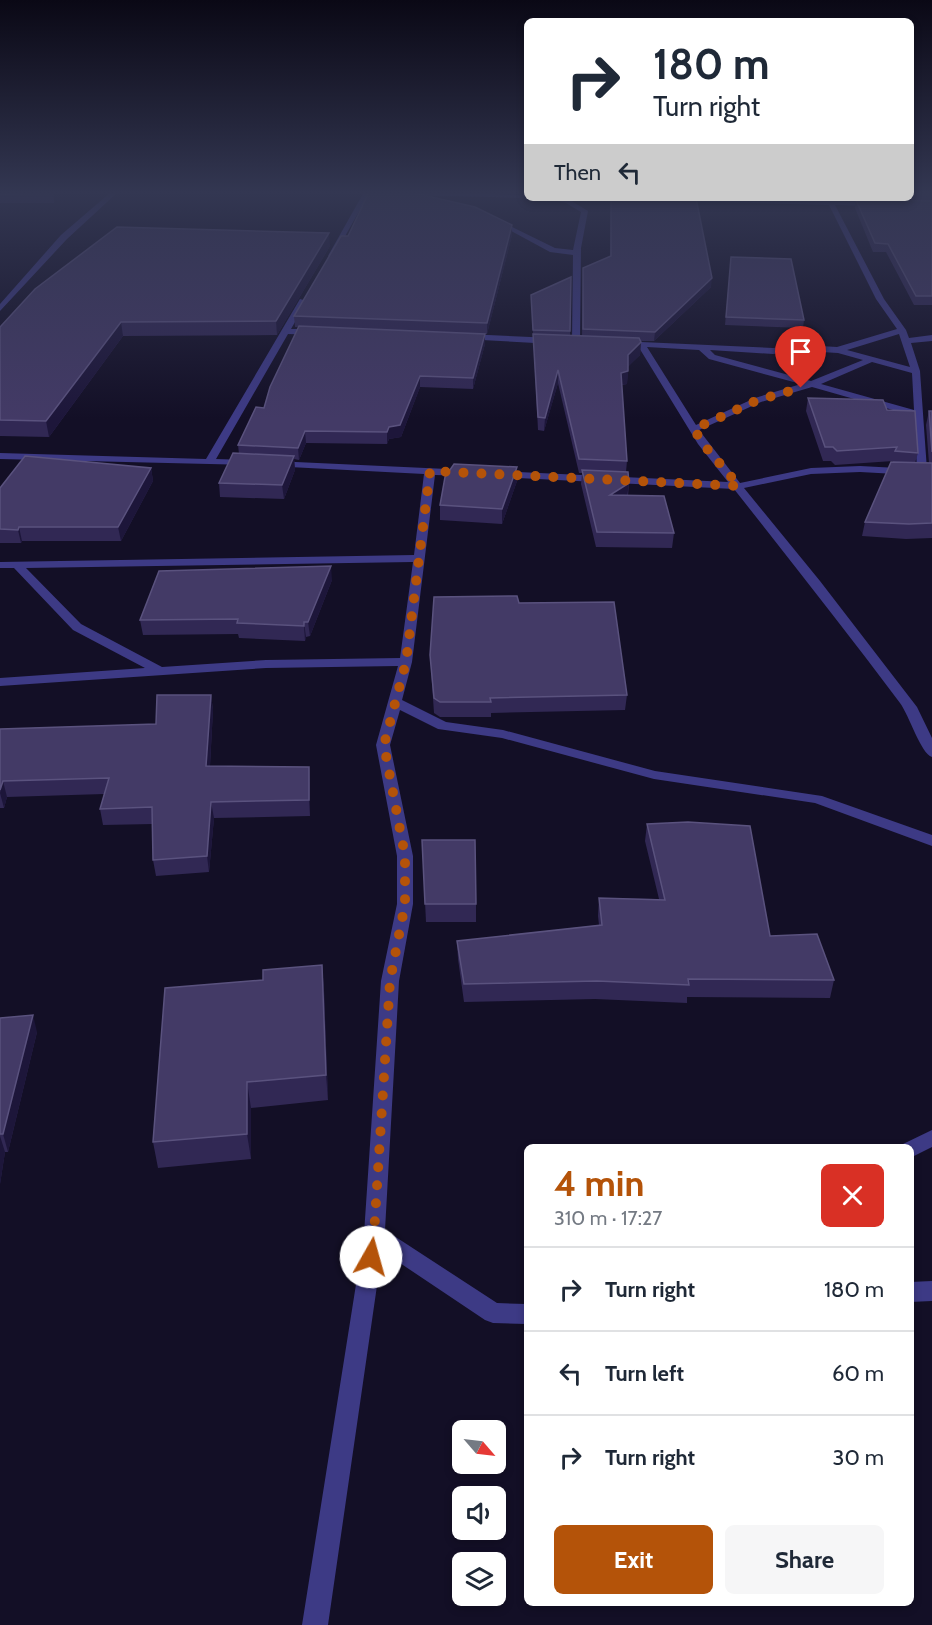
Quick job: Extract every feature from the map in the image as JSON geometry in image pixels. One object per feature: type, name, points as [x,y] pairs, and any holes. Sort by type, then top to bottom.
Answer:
[{"type":"street","points":[[0,309],[37,268]]},
{"type":"street","points":[[576,342],[577,268]]},
{"type":"street","points":[[489,474],[739,486],[811,471],[860,469],[927,472],[916,371],[902,330],[880,300],[864,268]]},
{"type":"street","points":[[210,461],[309,291]]},
{"type":"street","points":[[286,330],[321,332]]},
{"type":"street","points":[[838,350],[902,330]]},
{"type":"street","points":[[460,337],[587,342]]},
{"type":"street","points":[[906,341],[932,338]]},
{"type":"street","points":[[608,343],[772,351],[804,348],[838,350],[916,371]]},
{"type":"street","points":[[641,344],[703,444],[739,486],[912,710],[932,753]]},
{"type":"street","points":[[700,347],[712,357],[919,414]]},
{"type":"street","points":[[694,429],[758,400],[813,384],[872,359]]},
{"type":"street","points":[[0,456],[256,463]]},
{"type":"street","points":[[268,464],[478,473]]},
{"type":"street","points":[[315,1625],[374,1234],[390,981],[405,904],[405,856],[384,745],[406,662],[430,471]]},
{"type":"street","points":[[0,565],[419,558]]},
{"type":"street","points":[[17,565],[77,627],[161,672]]},
{"type":"street","points":[[0,682],[266,664],[406,662]]},
{"type":"street","points":[[395,702],[443,726],[503,734],[654,775],[817,799],[881,820],[932,841]]},
{"type":"street","points":[[914,1148],[932,1138]]},
{"type":"street","points":[[374,1234],[493,1313],[524,1314]]},
{"type":"street","points":[[914,1292],[932,1291]]},
{"type":"street","points":[[493,1313],[524,1304]]},
{"type":"building","points":[[63,268],[308,268],[276,321],[121,322],[46,421],[0,420],[0,327],[35,289]]},
{"type":"building","points":[[322,268],[501,268],[487,323],[294,316]]},
{"type":"building","points":[[583,268],[710,268],[712,278],[655,332],[583,329]]},
{"type":"building","points":[[730,268],[793,268],[804,320],[726,317]]},
{"type":"building","points":[[901,268],[932,268],[932,296],[916,296]]},
{"type":"building","points":[[571,277],[570,331],[533,330],[531,295]]},
{"type":"building","points":[[299,326],[485,334],[473,378],[420,376],[400,425],[389,427],[387,432],[305,431],[298,448],[238,445],[256,407],[264,408],[270,387]]},
{"type":"building","points":[[533,334],[639,338],[641,342],[628,355],[628,371],[621,373],[627,461],[579,459],[558,370],[545,418],[538,417]]},
{"type":"building","points":[[808,398],[883,400],[887,410],[915,411],[918,453],[895,451],[897,447],[837,451],[833,447],[825,447]]},
{"type":"building","points":[[929,411],[932,411],[932,452]]},
{"type":"building","points":[[233,453],[294,456],[282,485],[219,483]]},
{"type":"building","points":[[25,456],[151,468],[118,527],[0,529],[0,488]]},
{"type":"building","points":[[891,462],[932,463],[932,523],[865,522]]},
{"type":"building","points":[[454,464],[517,467],[502,509],[440,505],[445,477]]},
{"type":"building","points":[[582,470],[628,472],[629,483],[610,495],[664,496],[674,533],[597,532]]},
{"type":"building","points":[[331,566],[308,622],[304,622],[304,626],[237,623],[238,619],[140,620],[159,571]]},
{"type":"building","points":[[517,596],[519,603],[614,602],[627,695],[490,698],[491,702],[440,702],[434,698],[430,655],[434,597]]},
{"type":"building","points":[[157,695],[211,695],[206,766],[309,767],[309,800],[211,802],[207,856],[153,860],[152,807],[100,809],[109,778],[3,781],[0,790],[0,729],[156,724]]},
{"type":"building","points":[[688,822],[750,826],[770,936],[817,934],[834,980],[688,979],[689,985],[597,981],[464,984],[457,941],[602,925],[599,898],[665,900],[647,824]]},
{"type":"building","points":[[422,840],[475,840],[476,904],[425,904]]},
{"type":"building","points":[[322,965],[326,1075],[247,1082],[247,1134],[153,1142],[165,988],[263,980],[263,970]]},
{"type":"building","points":[[33,1015],[3,1134],[0,1134],[0,1018]]},
{"type":"route","points":[[371,1257],[390,981],[405,904],[405,856],[384,745],[406,662],[430,471],[739,486],[703,444],[694,429],[758,400],[801,388]]}]
